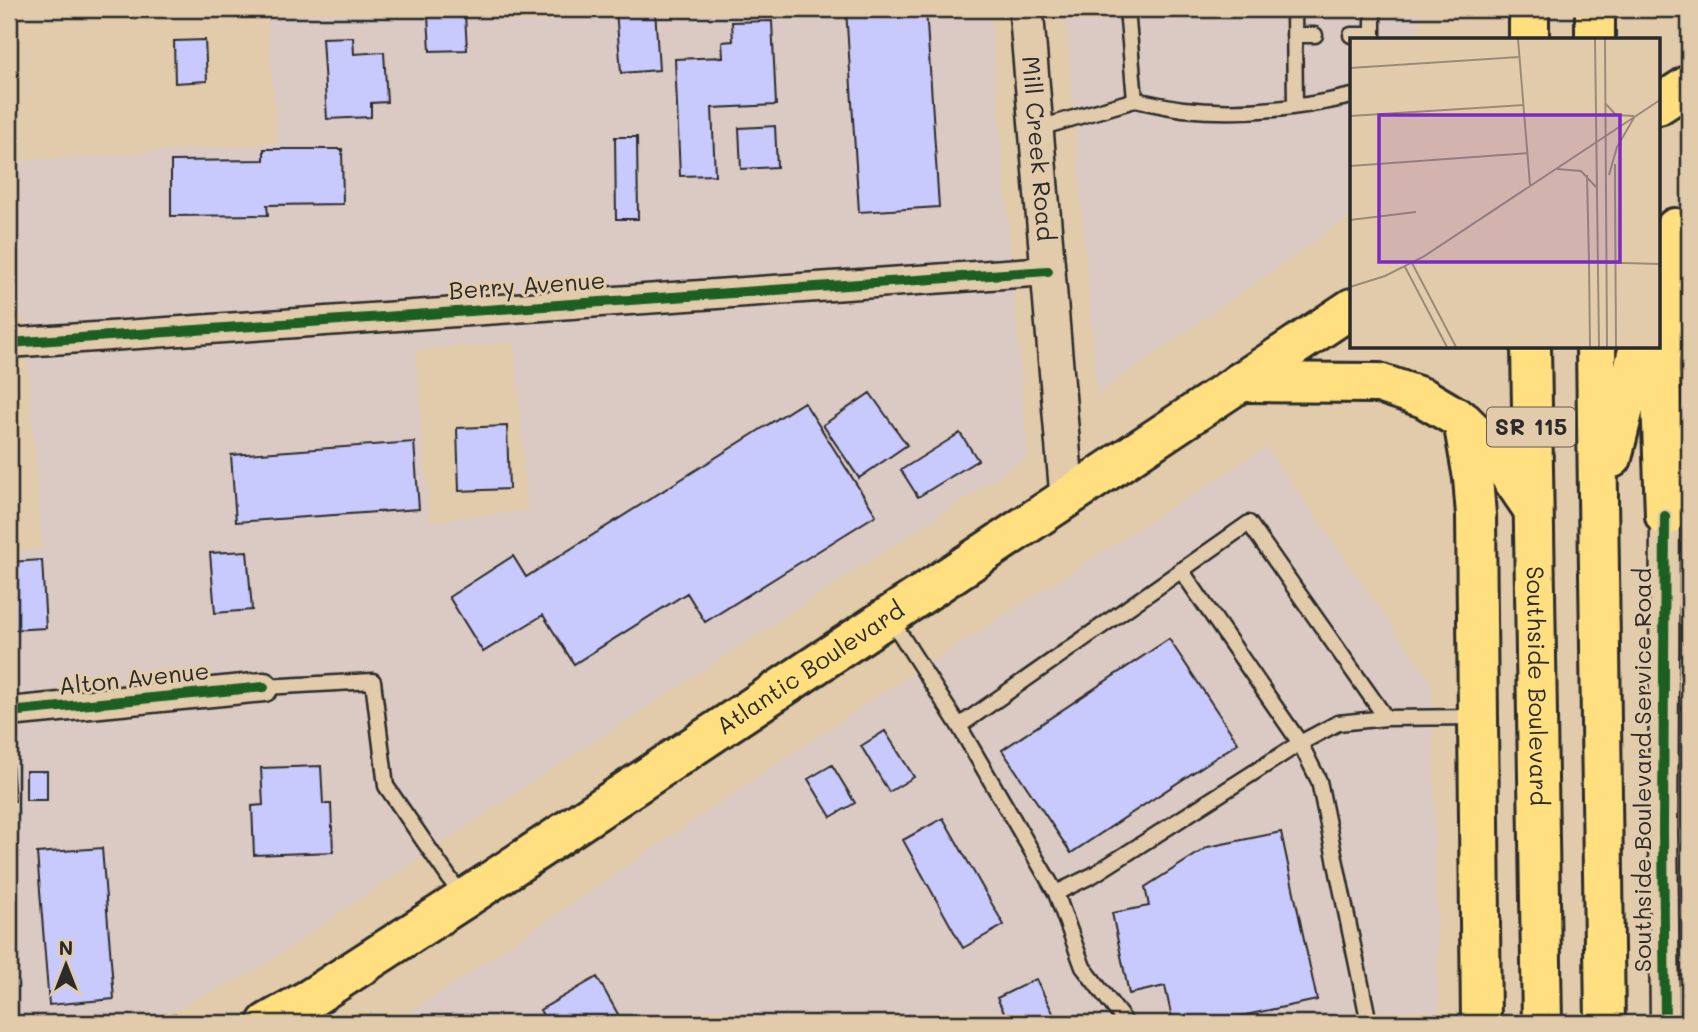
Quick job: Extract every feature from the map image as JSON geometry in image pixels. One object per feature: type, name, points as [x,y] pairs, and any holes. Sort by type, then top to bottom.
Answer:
[{"type":"main road","points":[[1529,9],[1529,38]]},
{"type":"main road","points":[[1595,9],[1595,38]]},
{"type":"main road","points":[[1660,104],[1689,85]]},
{"type":"main road","points":[[1660,275],[1682,215]]},
{"type":"main road","points":[[1665,516],[1660,363],[1682,215]]},
{"type":"main road","name":"Atlantic Boulevard","points":[[267,1023],[312,998],[464,899],[1350,310]]},
{"type":"main road","name":"Southside Boulevard","points":[[1531,348],[1542,1023]]},
{"type":"main road","points":[[1596,348],[1605,1023]]},
{"type":"main road","points":[[1598,521],[1639,348]]},
{"type":"main road","points":[[1240,382],[1379,383],[1424,398],[1462,421],[1491,448],[1532,508]]},
{"type":"main road","points":[[1462,421],[1474,478],[1476,515],[1481,1023]]},
{"type":"street","name":"Mill Creek Road","points":[[1026,9],[1067,497]]},
{"type":"street","name":"Berry Avenue","points":[[9,343],[1048,271]]},
{"type":"street","name":"Southside Boulevard Service Road","points":[[1665,516],[1665,1023]]},
{"type":"street","name":"Alton Avenue","points":[[9,712],[264,687]]},
{"type":"lane","points":[[1127,9],[1135,100]]},
{"type":"lane","points":[[1294,9],[1295,106]]},
{"type":"lane","points":[[1351,34],[1373,37],[1373,9]]},
{"type":"lane","points":[[1294,34],[1315,34]]},
{"type":"lane","points":[[1036,129],[1135,100],[1184,109],[1252,111],[1350,96]]},
{"type":"lane","points":[[959,726],[1249,523],[1386,718]]},
{"type":"lane","points":[[1181,570],[1300,743],[1319,781],[1369,1023]]},
{"type":"lane","points":[[889,617],[959,726],[1056,893],[1083,967],[1126,1023]]},
{"type":"lane","points":[[264,687],[373,681],[386,786],[464,899]]},
{"type":"lane","points":[[1056,893],[1093,875],[1300,743],[1338,723],[1386,718],[1478,717]]},
{"type":"shaded area","points":[[266,9],[990,9],[1028,457],[490,810],[257,969],[149,1023],[9,1023],[9,551],[42,549],[24,316],[9,317],[9,161],[278,143]],"holes":[[[514,342],[528,510],[430,521],[415,350]]]},
{"type":"shaded area","points":[[1065,9],[1420,9],[1419,38],[1350,38],[1350,216],[1097,394]]},
{"type":"shaded area","points":[[1266,447],[1432,683],[1439,1023],[394,1023],[885,691]]},
{"type":"building","points":[[655,9],[659,70],[621,73],[616,10]]},
{"type":"building","points":[[846,9],[926,9],[939,207],[859,212]]},
{"type":"building","points":[[465,14],[467,50],[430,51],[428,16]]},
{"type":"building","points":[[772,21],[776,105],[712,108],[715,175],[680,176],[675,59],[723,57],[722,42],[733,41],[732,22]]},
{"type":"building","points":[[353,37],[354,54],[384,52],[387,102],[371,103],[371,117],[327,119],[322,38]]},
{"type":"building","points":[[205,40],[207,81],[175,83],[174,41]]},
{"type":"building","points":[[775,126],[777,167],[741,169],[739,128]]},
{"type":"building","points":[[615,137],[637,137],[638,219],[616,219]]},
{"type":"building","points":[[264,149],[342,149],[343,204],[267,205],[268,215],[171,216],[171,161],[264,160]]},
{"type":"building","points":[[870,393],[907,445],[859,478],[823,425]]},
{"type":"building","points":[[804,402],[876,515],[705,622],[687,593],[574,664],[543,615],[483,652],[449,597],[513,556],[526,577]]},
{"type":"building","points":[[507,426],[509,489],[459,491],[457,428]]},
{"type":"building","points":[[960,433],[978,460],[918,497],[901,470]]},
{"type":"building","points":[[414,442],[419,509],[236,522],[231,455]]},
{"type":"building","points":[[247,551],[252,610],[215,613],[210,553]]},
{"type":"building","points":[[42,560],[46,628],[9,630],[9,562]]},
{"type":"building","points":[[1169,639],[1238,743],[1071,853],[1002,750]]},
{"type":"building","points":[[885,731],[914,777],[889,792],[861,746]]},
{"type":"building","points":[[9,763],[12,763],[15,801],[9,802]]},
{"type":"building","points":[[832,765],[855,803],[831,817],[808,779]]},
{"type":"building","points":[[321,766],[323,804],[331,804],[333,852],[254,855],[252,806],[263,805],[261,768]]},
{"type":"building","points":[[26,771],[47,771],[47,800],[26,800]]},
{"type":"building","points":[[943,818],[1004,925],[963,948],[903,840]]},
{"type":"building","points":[[1281,832],[1317,1000],[1208,1023],[1173,1023],[1165,986],[1129,994],[1112,913],[1149,906],[1145,887],[1208,847]]},
{"type":"building","points":[[102,848],[114,999],[49,1005],[37,853]]},
{"type":"building","points":[[597,977],[623,1023],[547,1023],[540,1010]]},
{"type":"building","points":[[1036,979],[1058,1023],[1009,1023],[997,998]]},
{"type":"cycle path","points":[[9,343],[1048,271]]},
{"type":"cycle path","points":[[1665,516],[1665,1023]]},
{"type":"cycle path","points":[[9,712],[264,687]]}]
